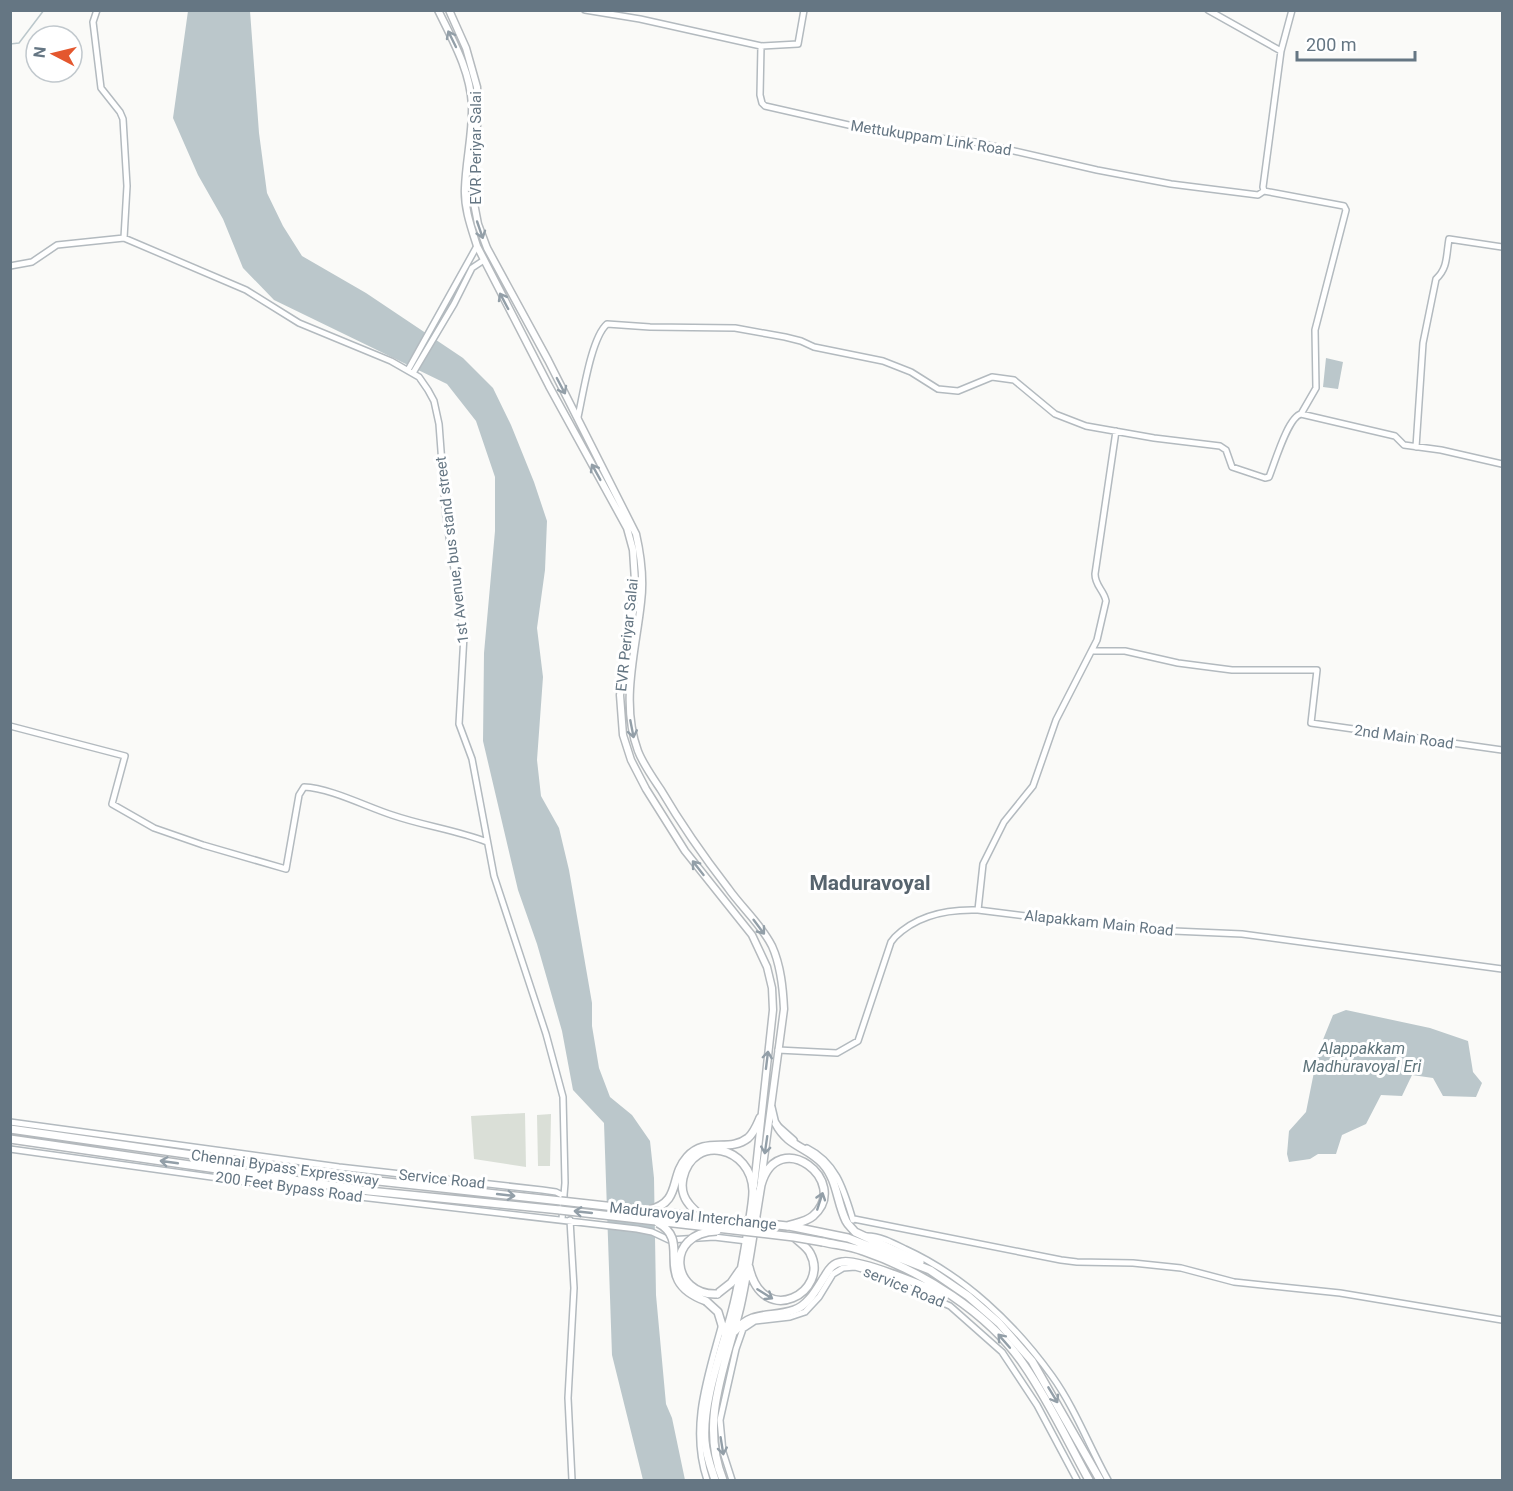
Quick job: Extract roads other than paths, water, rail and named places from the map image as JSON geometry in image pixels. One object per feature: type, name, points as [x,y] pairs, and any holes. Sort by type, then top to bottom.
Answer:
[{"type":"highway","points":[[702,1217],[689,1204],[682,1185],[690,1162],[702,1153],[728,1149],[748,1138],[760,1118]]},
{"type":"highway","points":[[776,1124],[788,1140],[812,1154],[824,1165],[834,1182],[847,1223],[852,1228],[918,1261],[968,1296],[999,1323],[1032,1361],[1100,1480]]},
{"type":"highway","name":"Chennai Bypass Expressway","points":[[10,1129],[369,1180],[562,1199]]},
{"type":"highway","name":"Chennai Bypass Expressway","points":[[10,1139],[369,1191],[560,1210]]},
{"type":"highway","points":[[646,1211],[659,1208],[668,1200],[674,1191],[682,1163],[695,1150],[715,1144],[728,1149],[749,1170],[753,1191],[745,1266],[756,1287],[763,1294],[782,1301],[798,1296],[810,1284],[813,1276],[814,1263],[810,1253],[794,1237]]},
{"type":"highway","points":[[723,1480],[714,1452],[712,1432],[718,1391],[732,1337],[760,1185],[769,1167],[780,1159],[791,1158],[806,1163],[816,1171],[820,1177],[823,1199],[811,1218],[787,1226]]},
{"type":"highway","name":"Maduravoyal Interchange","points":[[562,1199],[646,1211],[787,1226],[824,1233],[848,1238],[930,1270]]},
{"type":"highway","name":"Maduravoyal Interchange","points":[[560,1210],[794,1237],[862,1250],[924,1279],[963,1303]]},
{"type":"highway","points":[[647,1220],[664,1226],[673,1238],[674,1267],[679,1283],[691,1294],[716,1308],[722,1323],[732,1337]]},
{"type":"highway","points":[[735,1230],[700,1233],[689,1239],[681,1254],[680,1266],[688,1282],[694,1288],[701,1292],[717,1294],[731,1283],[745,1266]]},
{"type":"highway","points":[[715,1480],[707,1455],[705,1431],[713,1370],[732,1337],[740,1325],[750,1318],[802,1307],[832,1266],[840,1262],[856,1262],[929,1288],[963,1303],[994,1329],[1024,1364],[1089,1480]]},
{"type":"main road","name":"EVR Periyar Salai","points":[[438,10],[465,68],[470,87],[472,107],[465,190],[470,224],[481,262],[627,528],[633,550],[635,618],[629,709],[632,732],[639,753],[652,777],[723,882],[764,931],[772,948],[783,987],[784,1009],[760,1185]]},
{"type":"main road","name":"EVR Periyar Salai","points":[[448,10],[466,48],[477,87],[473,198],[478,224],[492,259],[578,417],[636,534],[642,557],[642,600],[635,618],[620,695],[623,735],[631,760],[646,789],[685,851],[752,935],[767,967],[772,988],[773,1010],[753,1191]]},
{"type":"main road","points":[[538,366],[548,360]]},
{"type":"main road","points":[[714,888],[723,882]]},
{"type":"street","points":[[97,10],[93,21],[101,88],[123,119],[127,186],[124,238]]},
{"type":"street","points":[[585,10],[650,20],[761,46],[798,44],[804,10]]},
{"type":"street","points":[[1208,10],[1281,51]]},
{"type":"street","points":[[1264,190],[1281,51],[1292,10]]},
{"type":"street","name":"Mettukuppam Link Road","points":[[761,46],[760,96],[765,106],[875,131],[975,142],[1097,170],[1171,184],[1258,195],[1264,190],[1342,204],[1346,210],[1315,330],[1316,388],[1301,414],[1292,419],[1269,477],[1265,478],[1232,467],[1228,454],[1220,446],[1116,431]]},
{"type":"street","name":"1st Avenue, bus stand street","points":[[10,266],[32,262],[57,245],[124,238],[246,290],[299,323],[391,361],[419,377],[434,401],[439,424],[446,517],[464,635],[459,724],[471,759],[494,876],[546,1034],[563,1097],[562,1199]]},
{"type":"street","points":[[1416,447],[1425,325],[1436,279],[1442,275],[1444,269],[1449,239],[1503,247]]},
{"type":"street","points":[[415,364],[477,246]]},
{"type":"street","points":[[410,371],[472,268],[481,262]]},
{"type":"street","points":[[578,417],[598,338],[602,328],[613,323],[650,327],[735,328],[801,340],[814,347],[883,361],[911,372],[938,389],[958,391],[992,377],[1007,378],[1014,380],[1061,418],[1086,426],[1116,431],[1095,574],[1097,586],[1105,595],[1105,608],[1093,651],[1056,720],[1033,786],[1004,822],[983,864],[978,910]]},
{"type":"street","points":[[1301,414],[1395,436],[1401,444],[1499,463]]},
{"type":"street","name":"2nd Main Road","points":[[1093,651],[1125,651],[1178,663],[1232,669],[1317,670],[1311,723],[1500,750]]},
{"type":"street","points":[[10,726],[124,756],[112,804],[154,828],[286,869],[299,795],[304,787],[487,842]]},
{"type":"street","name":"Alapakkam Main Road","points":[[778,1050],[837,1053],[858,1041],[891,942],[896,935],[932,914],[959,909],[1128,929],[1242,934],[1503,969]]},
{"type":"street","points":[[772,1106],[776,1124],[799,1143],[819,1155],[835,1171],[854,1219],[852,1228]]},
{"type":"street","name":"Service Road","points":[[10,1122],[339,1167],[552,1191],[562,1199]]},
{"type":"street","name":"200 Feet Bypass Road","points":[[10,1149],[334,1194],[646,1230],[669,1240],[714,1237],[747,1241]]},
{"type":"street","points":[[562,1199],[562,1219]]},
{"type":"street","points":[[854,1219],[1061,1260],[1181,1268],[1234,1282],[1340,1293],[1503,1320]]},
{"type":"street","points":[[570,1220],[574,1288],[568,1398],[572,1480]]},
{"type":"street","points":[[862,1235],[873,1236],[931,1260],[956,1278],[1003,1319],[1052,1376],[1075,1414],[1108,1480]]},
{"type":"street","name":"service Road","points":[[732,1337],[750,1323],[790,1317],[805,1312],[819,1297],[833,1274],[843,1268],[855,1267],[876,1273],[950,1306],[1002,1352],[1037,1405],[1077,1480]]},
{"type":"street","points":[[707,1480],[700,1452],[699,1428],[722,1323]]},
{"type":"street","points":[[732,1337],[720,1420],[723,1452],[732,1480]]},
{"type":"water","points":[[188,11],[250,11],[259,133],[267,193],[283,226],[302,256],[366,293],[463,358],[493,388],[534,482],[547,521],[545,570],[537,628],[543,677],[537,760],[541,796],[559,828],[569,870],[592,1003],[592,1026],[599,1068],[610,1097],[632,1115],[650,1141],[654,1178],[656,1295],[666,1404],[672,1418],[685,1480],[643,1480],[612,1355],[604,1123],[573,1090],[562,1031],[537,944],[518,890],[483,741],[484,653],[495,531],[495,477],[476,421],[447,384],[274,300],[243,268],[223,219],[198,175],[173,118]]},
{"type":"water","points":[[1326,358],[1343,362],[1338,389],[1323,387]]},
{"type":"water","name":"Alappakkam Madhuravoyal Eri","points":[[1346,1010],[1430,1028],[1468,1041],[1473,1072],[1482,1083],[1476,1097],[1443,1096],[1433,1078],[1412,1075],[1402,1096],[1381,1095],[1366,1124],[1342,1135],[1336,1154],[1318,1154],[1310,1159],[1289,1162],[1287,1154],[1289,1131],[1306,1112],[1318,1052],[1333,1015]]},
{"type":"waterway","points":[[10,44],[19,43],[44,10]]},
{"type":"district","name":"Maduravoyal","points":[[870,883]]}]
